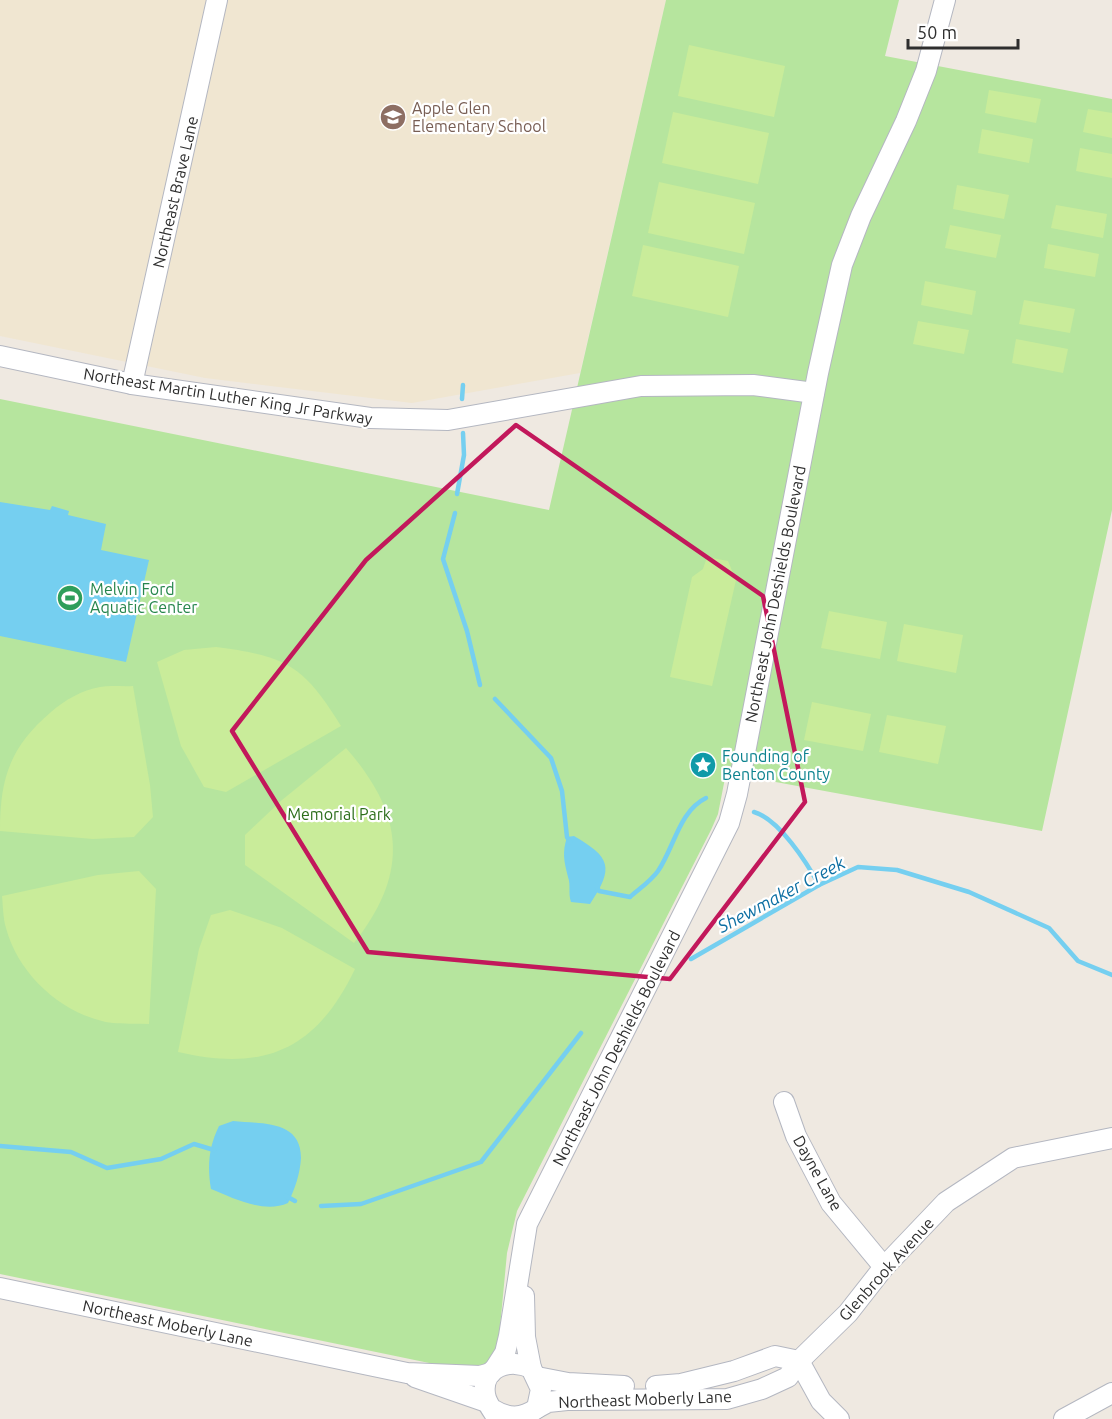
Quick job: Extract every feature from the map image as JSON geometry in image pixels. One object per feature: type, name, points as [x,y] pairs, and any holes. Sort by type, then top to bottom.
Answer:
[{"type":"street","name":"Northeast Brave Lane","points":[[132,384],[217,0]]},
{"type":"street","name":"Northeast John Deshields Boulevard","points":[[494,1370],[505,1353],[528,1224],[539,1198],[729,823],[737,794],[814,393],[843,265],[861,216],[906,121],[926,71],[945,0]]},
{"type":"street","name":"Northeast Martin Luther King Jr Parkway","points":[[0,356],[132,384],[370,418],[448,420],[641,387],[753,386],[814,393]]},
{"type":"street","name":"Dayne Lane","points":[[784,1102],[796,1136],[831,1203],[884,1267]]},
{"type":"street","name":"Glenbrook Avenue","points":[[798,1361],[848,1313],[884,1267],[946,1202],[1013,1158],[1112,1138]]},
{"type":"street","name":"Northeast John Deshields Boulevard","points":[[521,1269],[525,1299],[525,1337],[534,1372]]},
{"type":"street","name":"Northeast Moberly Lane","points":[[0,1288],[407,1373],[480,1376],[494,1370]]},
{"type":"street","name":"Northeast Moberly Lane","points":[[531,1414],[548,1402],[567,1400],[727,1399],[762,1389],[788,1377],[798,1361],[775,1356],[734,1371],[681,1384],[610,1386],[568,1383],[534,1372]]},
{"type":"street","points":[[798,1361],[821,1401],[839,1419]]},
{"type":"street","points":[[512,1362],[534,1372],[542,1389],[531,1414],[519,1418],[503,1416],[492,1410],[485,1388],[494,1370],[512,1362]]},
{"type":"street","name":"Northeast Moberly Lane","points":[[407,1373],[492,1410]]},
{"type":"street","points":[[1064,1419],[1112,1393]]},
{"type":"highlighted area","points":[[516,425],[763,596],[805,802],[670,979],[368,952],[232,731],[366,560]]},
{"type":"shaded area","points":[[0,0],[666,0],[580,373],[412,403],[205,378],[0,336]]},
{"type":"green space","name":"Memorial Park","points":[[666,0],[899,0],[885,56],[1112,99],[1112,510],[1042,831],[726,773],[718,814],[711,830],[517,1211],[507,1253],[499,1338],[493,1358],[481,1367],[463,1370],[0,1274],[0,399],[549,510]]},
{"type":"green space","points":[[689,45],[785,66],[774,117],[678,96]]},
{"type":"green space","points":[[989,90],[1041,99],[1036,123],[985,113]]},
{"type":"green space","points":[[1088,109],[1112,113],[1112,138],[1083,132]]},
{"type":"green space","points":[[673,112],[769,133],[758,184],[662,163]]},
{"type":"green space","points":[[982,129],[1033,139],[1029,163],[978,153]]},
{"type":"green space","points":[[1080,148],[1112,154],[1112,178],[1076,171]]},
{"type":"green space","points":[[659,182],[755,203],[744,254],[648,233]]},
{"type":"green space","points":[[957,185],[1009,195],[1004,219],[953,209]]},
{"type":"green space","points":[[1056,205],[1107,214],[1103,238],[1051,228]]},
{"type":"green space","points":[[950,225],[1001,235],[996,258],[945,248]]},
{"type":"green space","points":[[1048,244],[1099,254],[1095,277],[1044,268]]},
{"type":"green space","points":[[643,245],[739,266],[728,317],[632,296]]},
{"type":"green space","points":[[925,281],[976,291],[972,315],[921,305]]},
{"type":"green space","points":[[1024,300],[1075,309],[1070,333],[1019,324]]},
{"type":"green space","points":[[918,321],[969,330],[964,354],[913,344]]},
{"type":"green space","points":[[1016,339],[1068,349],[1063,373],[1012,363]]},
{"type":"green space","points":[[707,557],[728,561],[736,580],[712,686],[670,677],[692,577],[703,569]]},
{"type":"green space","points":[[829,611],[887,622],[880,659],[821,648]]},
{"type":"green space","points":[[904,624],[963,635],[956,673],[897,661]]},
{"type":"green space","points":[[216,647],[260,655],[291,667],[316,690],[341,726],[226,792],[204,787],[181,746],[157,662],[184,650]]},
{"type":"green space","points":[[104,686],[133,686],[150,785],[153,817],[134,837],[93,839],[0,831],[5,779],[17,751],[37,725],[56,708],[80,693]]},
{"type":"green space","points":[[812,702],[871,714],[863,751],[804,740]]},
{"type":"green space","points":[[887,715],[946,726],[938,764],[879,752]]},
{"type":"green space","points":[[346,748],[380,796],[389,820],[393,844],[391,868],[385,892],[372,917],[354,943],[245,865],[245,835],[282,800]]},
{"type":"green space","points":[[139,871],[156,889],[149,1024],[107,1022],[86,1016],[55,999],[30,974],[20,960],[5,924],[2,896],[98,875]]},
{"type":"green space","points":[[230,910],[282,928],[355,969],[340,997],[323,1019],[305,1036],[284,1048],[262,1056],[237,1059],[178,1052],[199,949],[211,915]]},
{"type":"water","name":"Melvin Ford Aquatic Center","points":[[0,502],[50,510],[52,506],[69,511],[68,515],[106,524],[101,550],[149,560],[126,662],[0,636]]},
{"type":"water","points":[[574,836],[595,850],[605,864],[603,881],[590,904],[571,902],[570,899],[564,852],[567,837]]},
{"type":"water","points":[[233,1121],[278,1126],[287,1130],[294,1137],[299,1146],[301,1158],[297,1181],[288,1203],[279,1206],[259,1206],[211,1189],[209,1164],[213,1141],[219,1126]]},
{"type":"waterway","points":[[462,399],[463,385]]},
{"type":"waterway","points":[[457,494],[464,455],[463,433]]},
{"type":"waterway","points":[[455,513],[443,559],[467,631],[480,685]]},
{"type":"waterway","points":[[495,699],[551,758],[562,791],[567,837],[570,842]]},
{"type":"waterway","points":[[596,885],[599,891],[630,897],[658,871],[683,821],[689,812],[706,798]]},
{"type":"waterway","points":[[754,812],[773,823],[782,832],[800,854],[819,885]]},
{"type":"waterway","name":"Shewmaker Creek","points":[[691,959],[819,885],[858,867],[897,870],[969,892],[1049,928],[1078,961],[1112,975]]},
{"type":"waterway","name":"Shewmaker Creek","points":[[321,1206],[361,1204],[481,1162],[581,1033]]},
{"type":"waterway","name":"Shewmaker Creek","points":[[0,1146],[71,1152],[107,1168],[161,1159],[194,1144],[214,1150]]},
{"type":"waterway","name":"Shewmaker Creek","points":[[286,1196],[295,1201]]},
{"type":"place","name":"Apple Glen Elementary School","points":[[393,117]]},
{"type":"place","name":"Melvin Ford Aquatic Center","points":[[70,598]]},
{"type":"place","name":"Founding of Benton County","points":[[703,765]]}]
